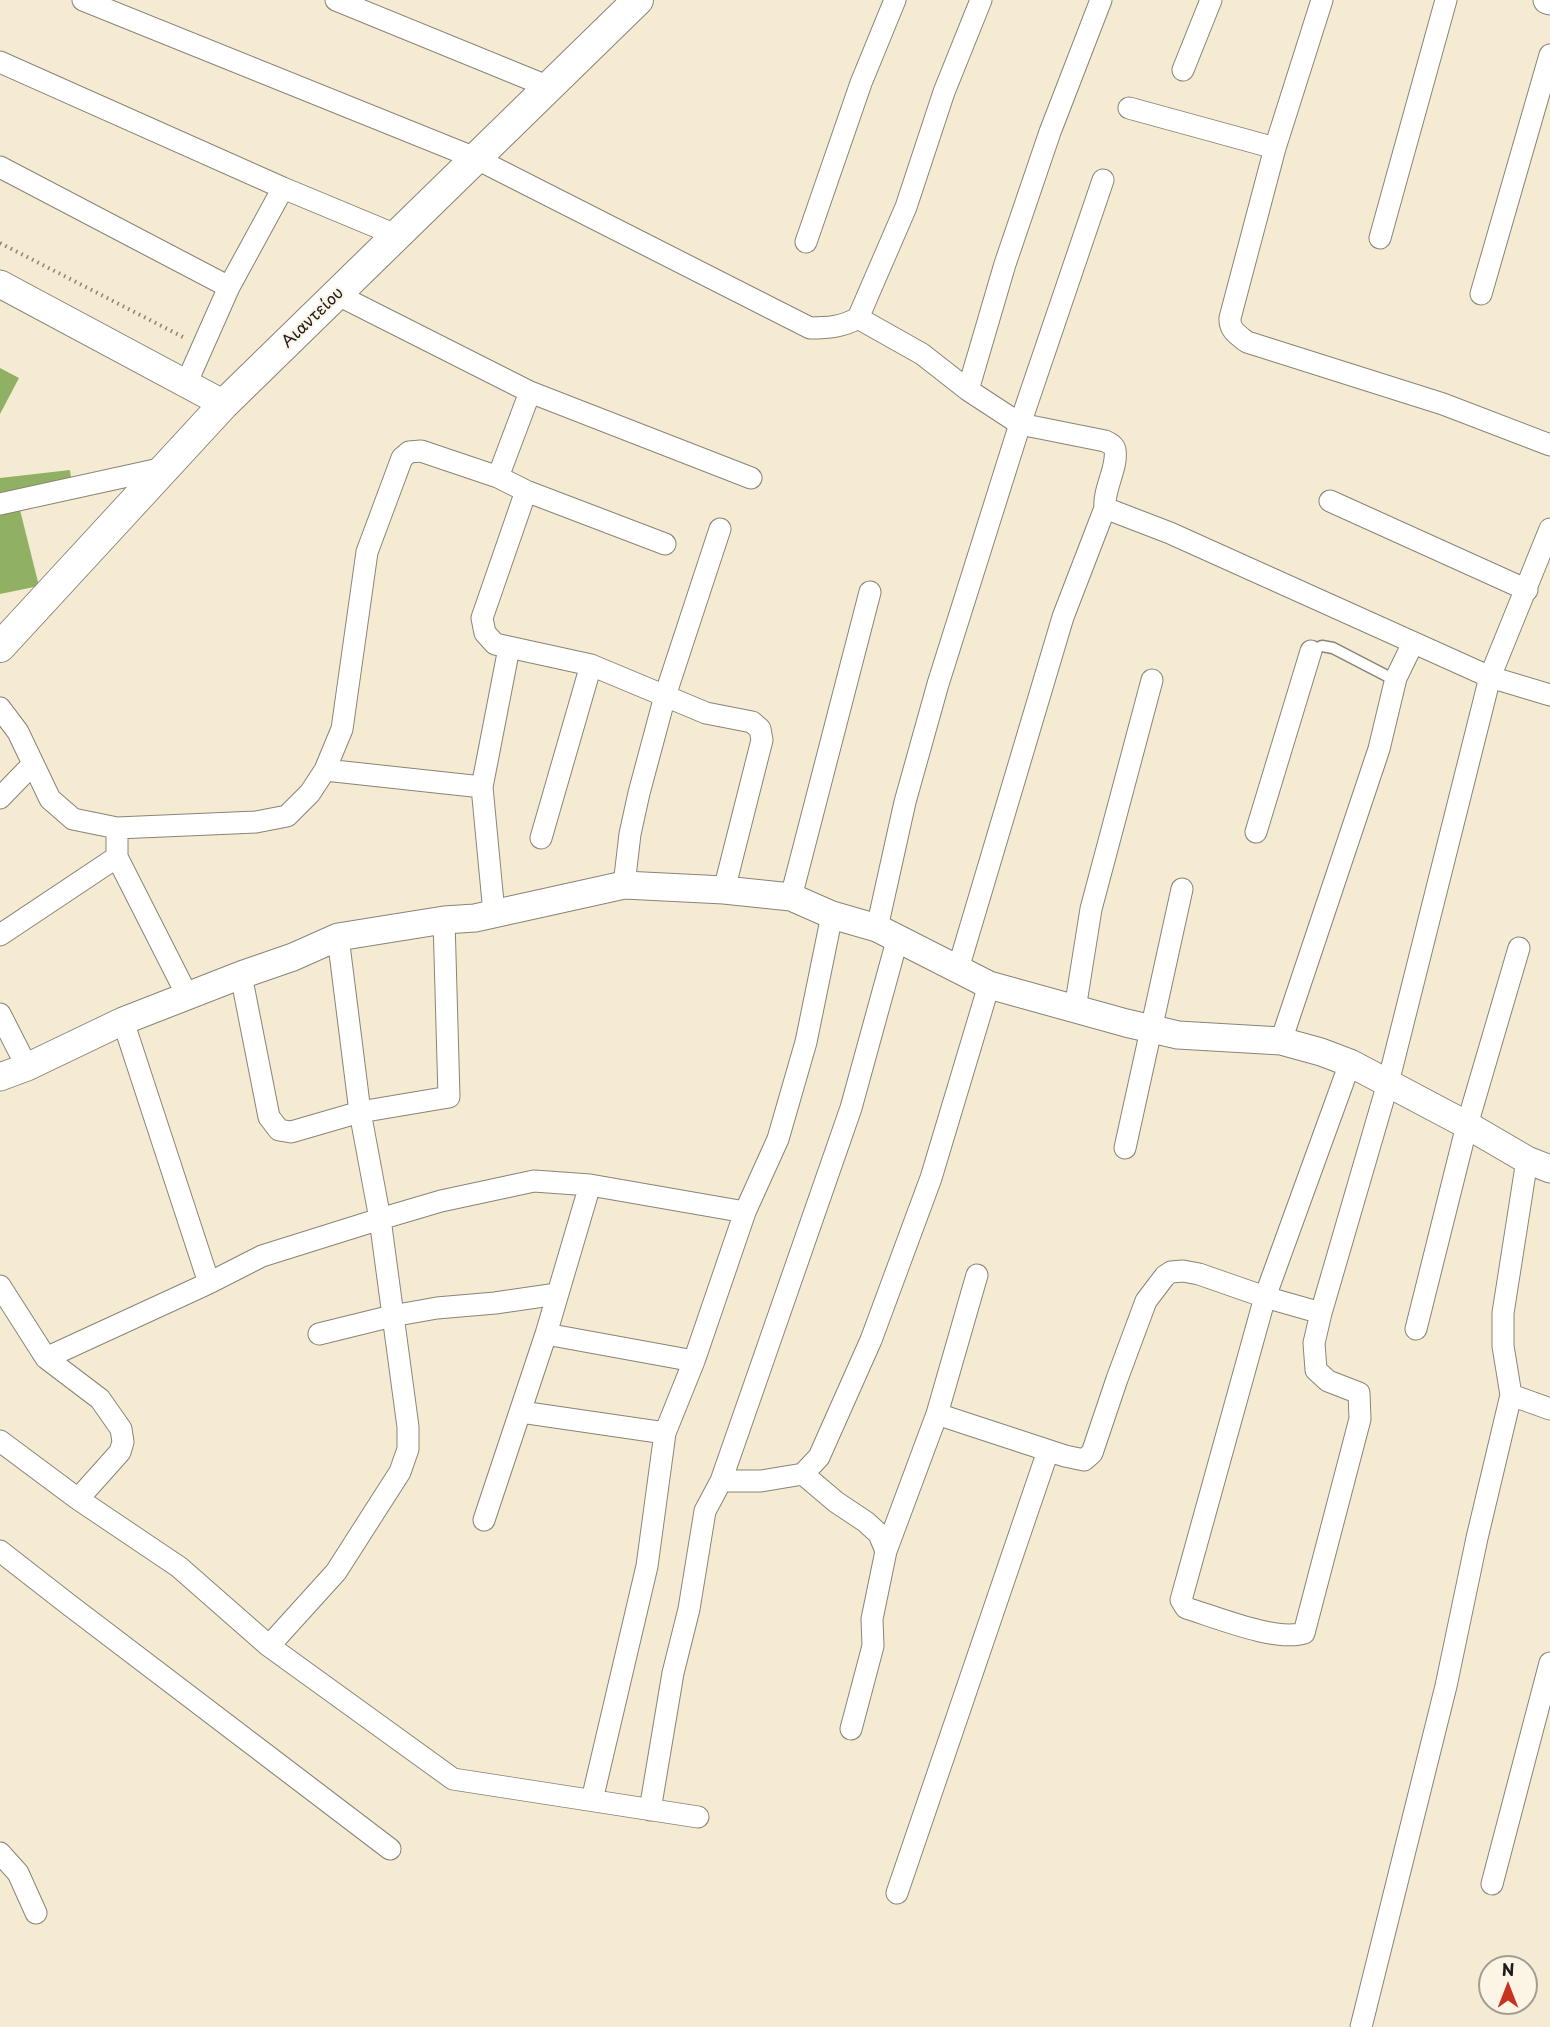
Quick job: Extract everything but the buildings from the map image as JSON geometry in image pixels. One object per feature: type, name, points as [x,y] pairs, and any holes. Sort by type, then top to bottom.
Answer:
[{"type":"main road","name":"Αιαντείου","points":[[0,646],[224,404],[638,0]]},
{"type":"street","points":[[83,0],[475,158],[810,327],[832,328],[845,325],[858,318],[906,207],[944,92],[981,0]]},
{"type":"street","points":[[336,0],[549,87]]},
{"type":"street","points":[[806,242],[861,83],[895,0]]},
{"type":"street","points":[[968,390],[1009,253],[1050,132],[1101,0]]},
{"type":"street","points":[[1183,70],[1211,0]]},
{"type":"street","points":[[1322,0],[1275,148],[1230,318],[1234,332],[1247,342],[1443,404],[1550,445]]},
{"type":"street","points":[[1380,238],[1446,0]]},
{"type":"street","points":[[1481,294],[1550,55]]},
{"type":"street","points":[[0,62],[283,188],[396,235]]},
{"type":"street","points":[[1129,108],[1275,148]]},
{"type":"street","points":[[0,167],[228,287]]},
{"type":"street","points":[[650,1809],[673,1673],[688,1609],[705,1511],[721,1481],[851,1108],[887,933],[905,802],[938,684],[1020,424],[1103,180]]},
{"type":"street","points":[[186,384],[228,287],[283,188]]},
{"type":"street","points":[[0,284],[224,404]]},
{"type":"street","points":[[338,295],[530,392],[751,478]]},
{"type":"street","points":[[858,318],[922,354],[968,390],[1020,424],[1105,441],[1115,450],[1104,498],[1105,508],[1063,617],[958,969]]},
{"type":"street","points":[[498,477],[530,392]]},
{"type":"street","points":[[0,708],[18,732],[50,799],[73,819],[117,828],[256,822],[287,816],[310,793],[325,770],[342,729],[367,552],[402,458],[409,452],[421,451],[498,477],[526,491],[665,544]]},
{"type":"street","points":[[0,504],[164,468]]},
{"type":"street","points":[[526,491],[482,618],[485,633],[495,644],[591,665],[706,714],[752,722],[760,729],[762,740],[724,890]]},
{"type":"street","points":[[1330,501],[1527,590]]},
{"type":"street","points":[[1105,508],[1180,537],[1490,677],[1550,696]]},
{"type":"street","points":[[624,885],[630,834],[665,696],[720,529]]},
{"type":"street","points":[[1350,1063],[1265,1297],[1181,1600],[1186,1608],[1274,1634],[1293,1636],[1304,1633],[1360,1419],[1359,1393],[1328,1381],[1316,1370],[1314,1343],[1321,1313],[1388,1083],[1490,677],[1550,530]]},
{"type":"street","points":[[791,897],[870,592]]},
{"type":"street","points":[[1281,1041],[1379,749],[1396,678],[1413,643]]},
{"type":"street","points":[[494,914],[482,787],[509,648]]},
{"type":"street","points":[[1256,832],[1311,651]]},
{"type":"street","points":[[541,838],[591,665]]},
{"type":"street","points":[[1075,1009],[1091,909],[1152,680]]},
{"type":"street","points":[[0,798],[33,764]]},
{"type":"street","points":[[325,770],[482,787]]},
{"type":"street","points":[[117,828],[117,857],[187,995]]},
{"type":"street","points":[[0,935],[117,857]]},
{"type":"street","points":[[0,1077],[27,1067],[123,1021],[293,957],[338,937],[444,920],[475,918],[624,885],[724,890],[791,897],[832,915],[887,933],[989,985],[1075,1009],[1178,1035],[1281,1041],[1321,1052],[1350,1063],[1539,1164],[1503,1313],[1503,1346],[1511,1395],[1477,1538],[1446,1686],[1361,2027]]},
{"type":"street","points":[[1125,1148],[1182,889]]},
{"type":"street","points":[[592,1800],[647,1566],[665,1433],[694,1361],[746,1212],[778,1139],[806,1042],[832,915]]},
{"type":"street","points":[[241,975],[269,1117],[279,1130],[291,1132],[360,1112],[449,1097],[444,920]]},
{"type":"street","points":[[269,1646],[336,1572],[400,1472],[408,1449],[408,1426],[380,1218],[360,1112],[338,937]]},
{"type":"street","points":[[1416,1329],[1467,1125],[1519,948]]},
{"type":"street","points":[[721,1481],[761,1481],[803,1474],[819,1457],[871,1340],[931,1178],[989,985]]},
{"type":"street","points":[[0,1014],[27,1067]]},
{"type":"street","points":[[123,1021],[209,1283]]},
{"type":"street","points":[[45,1358],[209,1283],[262,1256],[380,1218],[534,1181],[590,1185],[746,1212]]},
{"type":"street","points":[[484,1520],[546,1334],[590,1185]]},
{"type":"street","points":[[937,1413],[1048,1451],[1084,1460],[1092,1453],[1146,1301],[1165,1276],[1171,1272],[1183,1271],[1321,1313]]},
{"type":"street","points":[[851,1729],[873,1646],[872,1619],[886,1551],[937,1413],[977,1275]]},
{"type":"street","points":[[0,1286],[45,1358],[100,1400],[121,1429],[123,1442],[120,1452],[78,1499]]},
{"type":"street","points":[[319,1334],[392,1316],[438,1308],[495,1304],[557,1294]]},
{"type":"street","points":[[546,1334],[694,1361]]},
{"type":"street","points":[[1511,1395],[1550,1409]]},
{"type":"street","points":[[521,1412],[665,1433]]},
{"type":"street","points":[[0,1441],[78,1499],[179,1567],[269,1646],[453,1779],[698,1817]]},
{"type":"street","points":[[897,1893],[1048,1451]]},
{"type":"street","points":[[803,1474],[836,1502],[873,1528],[879,1534],[886,1551]]},
{"type":"street","points":[[0,1551],[390,1849]]},
{"type":"street","points":[[1492,1884],[1550,1663]]},
{"type":"street","points":[[0,1853],[18,1873],[36,1913]]},
{"type":"lane","points":[[1311,651],[1322,646],[1333,648],[1387,676],[1396,678]]},
{"type":"path","points":[[0,243],[202,346]]},
{"type":"green space","points":[[0,368],[19,378],[0,414]]},
{"type":"green space","points":[[70,470],[72,485],[17,498],[39,586],[0,594],[0,478]]}]
